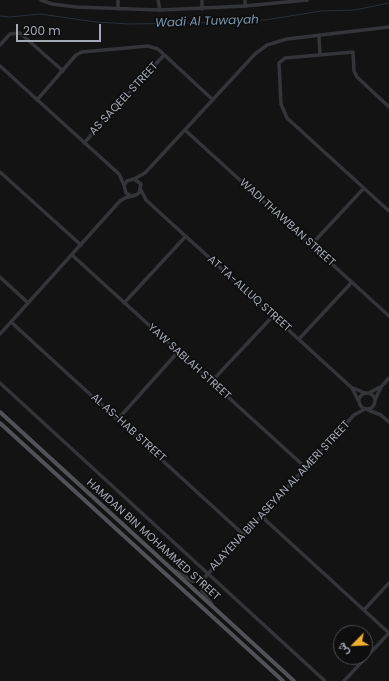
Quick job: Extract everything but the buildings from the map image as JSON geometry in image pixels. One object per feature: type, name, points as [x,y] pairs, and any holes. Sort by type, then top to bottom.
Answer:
[{"type":"main road","name":"HAMDAN BIN MOHAMMED STREET","points":[[0,412],[294,681]]},
{"type":"main road","name":"HAMDAN BIN MOHAMMED STREET","points":[[0,423],[283,681]]},
{"type":"street","points":[[40,0],[59,5],[160,10],[202,9],[306,0]]},
{"type":"street","points":[[118,0],[118,9]]},
{"type":"street","points":[[158,0],[160,10]]},
{"type":"street","points":[[202,0],[202,9]]},
{"type":"street","points":[[245,0],[245,6]]},
{"type":"street","points":[[0,334],[120,201],[127,181],[145,174],[255,54],[267,45],[281,40],[389,27]]},
{"type":"street","points":[[0,44],[10,34],[20,33],[62,71]]},
{"type":"street","points":[[318,35],[320,55]]},
{"type":"street","points":[[37,100],[78,54],[86,51],[150,46],[156,48],[213,100]]},
{"type":"street","points":[[389,107],[357,77],[354,71],[353,52],[285,58],[280,61],[278,67],[283,112],[290,121],[389,211]]},
{"type":"street","name":"AS SAQEEL STREET","points":[[84,143],[164,55]]},
{"type":"street","points":[[0,66],[119,174],[140,182],[141,188]]},
{"type":"street","name":"WADI THAWBAN STREET","points":[[185,130],[389,316]]},
{"type":"street","points":[[0,172],[81,246]]},
{"type":"street","points":[[119,174],[127,194],[132,196]]},
{"type":"street","points":[[120,201],[132,196],[141,188],[145,174]]},
{"type":"street","name":"AT TA-ALLUQ STREET","points":[[141,188],[146,200],[352,388],[358,401]]},
{"type":"street","points":[[311,245],[364,188]]},
{"type":"street","name":"AT TA-ALLUQ STREET","points":[[132,196],[146,200]]},
{"type":"street","points":[[124,303],[186,236]]},
{"type":"street","name":"YAW SABLAH STREET","points":[[72,255],[306,468]]},
{"type":"street","points":[[0,277],[28,302]]},
{"type":"street","points":[[299,339],[352,282]]},
{"type":"street","points":[[211,382],[273,316]]},
{"type":"street","name":"AL AS-HAB STREET","points":[[11,322],[244,535]]},
{"type":"street","points":[[118,419],[178,352]]},
{"type":"street","points":[[366,410],[372,408],[381,387],[389,378]]},
{"type":"street","points":[[0,383],[325,681]]},
{"type":"street","points":[[381,387],[367,393],[358,401],[360,407],[381,415],[389,422]]},
{"type":"street","name":"AT TA-ALLUQ STREET","points":[[352,388],[367,393]]},
{"type":"street","points":[[367,393],[372,395],[381,415]]},
{"type":"street","name":"ALAYENA BIN ASEYAN AL AMERI STREET","points":[[354,415],[358,401]]},
{"type":"street","name":"ALAYENA BIN ASEYAN AL AMERI STREET","points":[[171,569],[192,581],[199,581],[205,577],[354,415],[366,410]]},
{"type":"street","points":[[261,516],[389,633],[344,681]]},
{"type":"street","name":"ALAYENA BIN ASEYAN AL AMERI STREET","points":[[205,577],[202,586],[203,593],[219,612]]},
{"type":"street","points":[[364,610],[389,583]]},
{"type":"waterway","name":"Wadi Al Tuwayah","points":[[0,16],[10,17],[40,14],[96,22],[130,24],[196,23],[265,20],[321,11],[355,10],[389,3]]}]
